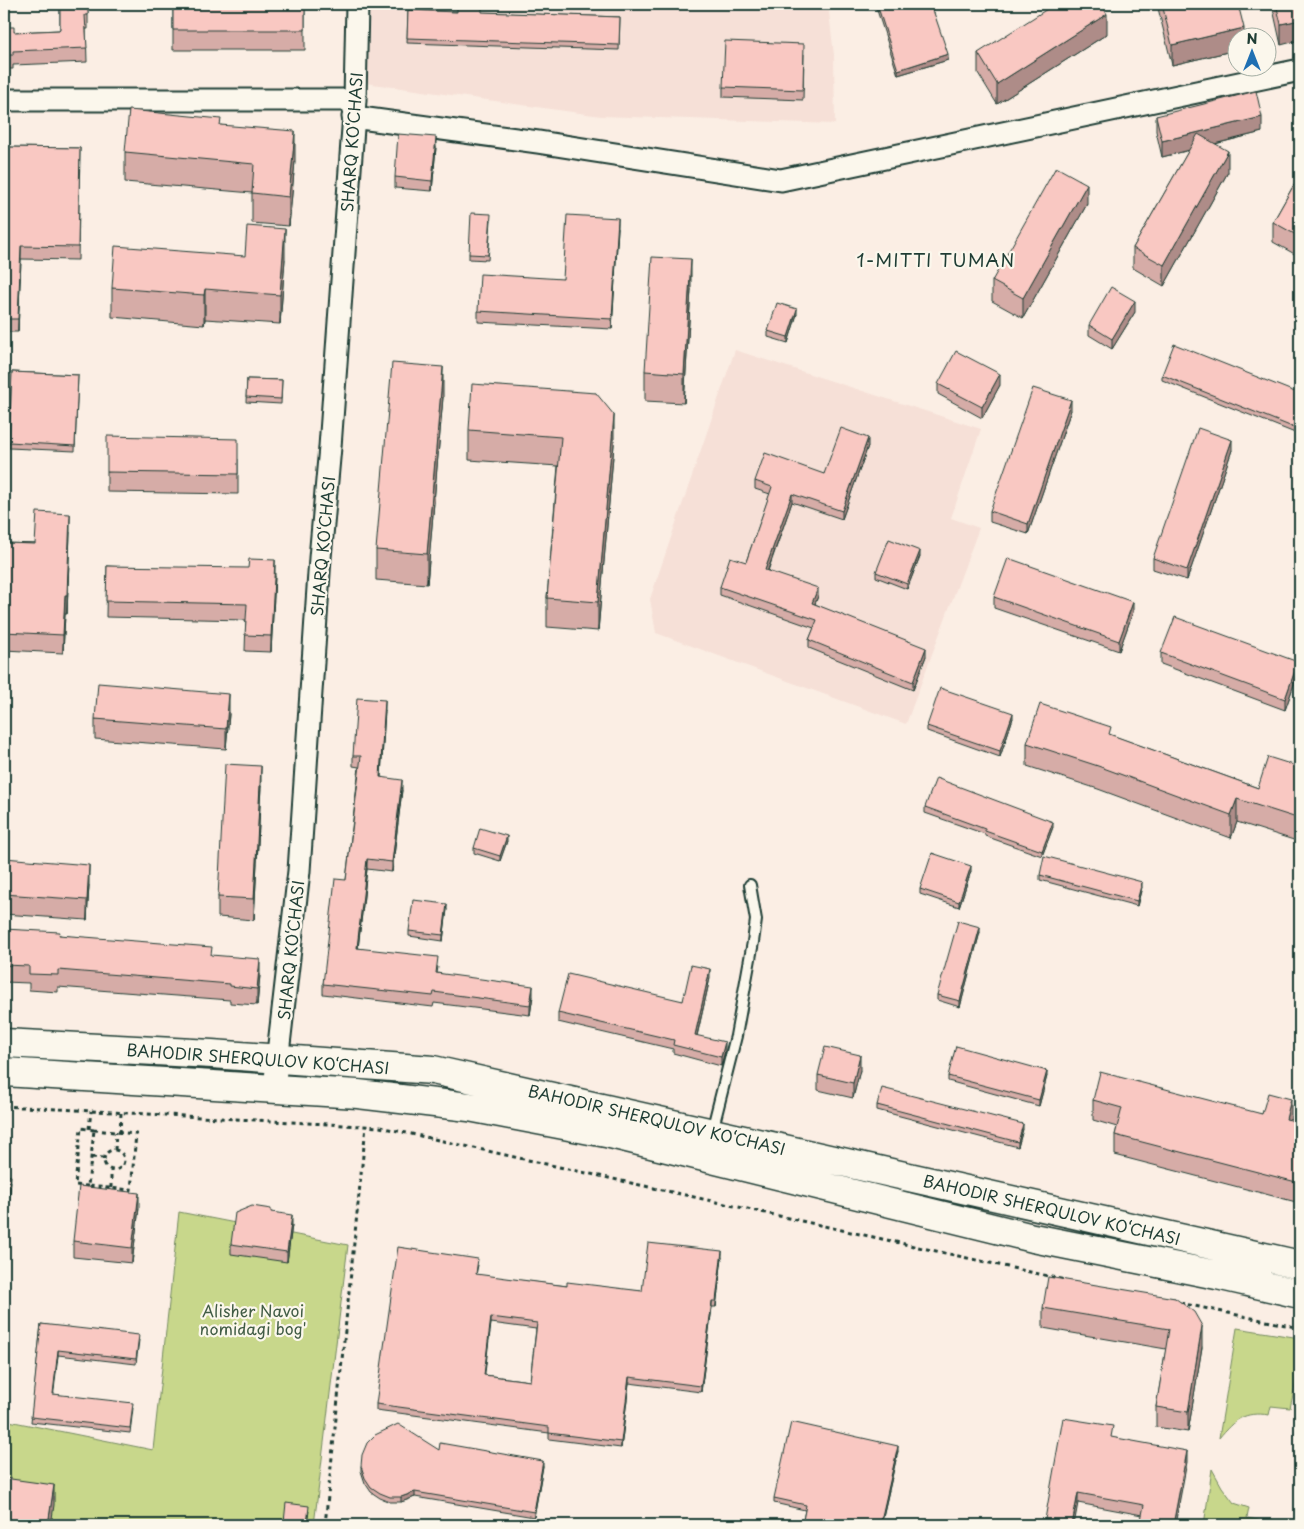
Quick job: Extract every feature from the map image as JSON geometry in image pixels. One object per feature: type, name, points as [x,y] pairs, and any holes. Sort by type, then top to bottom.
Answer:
[{"type":"main road","name":"BAHODIR SHERQULOV KO‘CHASI","points":[[4,1043],[212,1054],[433,1070],[1300,1265]]},
{"type":"main road","name":"BAHODIR SHERQULOV KO‘CHASI","points":[[4,1072],[358,1094],[469,1107],[606,1133],[1032,1238],[1217,1275],[1300,1294]]},
{"type":"street","name":"SHARQ KO‘CHASI","points":[[274,1088],[299,871],[320,558],[330,447],[354,109],[358,4]]},
{"type":"street","points":[[4,100],[354,109],[538,142],[781,180],[1300,70]]},
{"type":"lane","points":[[712,1132],[736,1036],[753,942],[756,920],[750,885]]},
{"type":"path","points":[[4,1106],[380,1127],[1073,1281]]},
{"type":"path","points":[[89,1129],[91,1111]]},
{"type":"path","points":[[114,1150],[121,1113]]},
{"type":"path","points":[[326,1525],[366,1126]]},
{"type":"path","points":[[81,1128],[94,1130],[136,1134],[131,1190],[75,1185],[81,1128]]},
{"type":"path","points":[[88,1186],[94,1130]]},
{"type":"path","points":[[114,1150],[123,1156],[124,1163],[118,1170],[111,1170],[106,1167],[104,1158],[109,1151],[114,1150]]},
{"type":"path","points":[[92,1157],[104,1158]]},
{"type":"path","points":[[124,1163],[133,1164]]},
{"type":"path","points":[[110,1188],[111,1170]]},
{"type":"path","points":[[1177,1303],[1300,1328]]},
{"type":"shaded area","points":[[363,4],[828,4],[834,55],[835,124],[601,116],[358,82]]},
{"type":"shaded area","points":[[735,350],[981,429],[951,518],[979,528],[906,724],[656,633],[650,599]]},
{"type":"green space","name":"Alisher Navoi nomidagi bog'","points":[[179,1212],[348,1245],[314,1525],[4,1525],[4,1420],[153,1450]]},
{"type":"green space","points":[[1237,1328],[1300,1338],[1300,1365],[1290,1408],[1271,1406],[1269,1415],[1253,1414],[1240,1418],[1219,1438]]},
{"type":"green space","points":[[1212,1469],[1234,1503],[1249,1508],[1247,1518],[1269,1522],[1268,1525],[1204,1525]]},
{"type":"building","points":[[60,4],[88,4],[88,15],[85,15],[87,48],[13,51],[13,55],[4,55],[4,27],[14,27],[14,32],[60,30]]},
{"type":"building","points":[[173,4],[305,4],[305,30],[173,30]]},
{"type":"building","points":[[457,4],[482,4],[482,12],[620,17],[619,45],[407,38],[408,10],[457,12]]},
{"type":"building","points":[[877,4],[931,4],[948,54],[898,70]]},
{"type":"building","points":[[1055,4],[1101,4],[1107,14],[997,84],[978,53]]},
{"type":"building","points":[[1162,4],[1238,4],[1244,28],[1226,28],[1226,32],[1172,45]]},
{"type":"building","points":[[1276,4],[1300,4],[1300,20],[1281,24]]},
{"type":"building","points":[[725,41],[804,44],[803,90],[723,87]]},
{"type":"building","points":[[1256,91],[1262,117],[1162,141],[1156,116]]},
{"type":"building","points":[[129,110],[221,119],[220,125],[295,131],[289,197],[252,193],[254,164],[125,152]]},
{"type":"building","points":[[398,134],[436,137],[432,181],[395,177]]},
{"type":"building","points":[[1198,134],[1228,151],[1164,265],[1133,248]]},
{"type":"building","points":[[4,147],[80,148],[78,247],[21,246],[18,319],[4,319]]},
{"type":"building","points":[[1056,167],[1087,184],[1023,298],[992,281]]},
{"type":"building","points":[[1300,174],[1300,237],[1273,222]]},
{"type":"building","points":[[471,213],[491,214],[488,255],[469,254]]},
{"type":"building","points":[[567,215],[618,218],[612,319],[478,311],[480,274],[563,279]]},
{"type":"building","points":[[247,226],[285,229],[280,295],[205,289],[204,295],[112,288],[115,246],[245,256]]},
{"type":"building","points":[[652,257],[691,259],[684,374],[645,371]]},
{"type":"building","points":[[1111,287],[1135,301],[1112,339],[1089,325]]},
{"type":"building","points":[[777,303],[797,309],[788,337],[768,331]]},
{"type":"building","points":[[1174,344],[1300,394],[1300,430],[1162,375]]},
{"type":"building","points":[[956,351],[1000,374],[982,407],[938,384]]},
{"type":"building","points":[[392,363],[443,367],[427,554],[376,550]]},
{"type":"building","points":[[12,372],[78,375],[75,446],[9,442]]},
{"type":"building","points":[[247,379],[282,380],[281,399],[246,397]]},
{"type":"building","points":[[472,384],[596,393],[614,415],[598,602],[547,598],[561,437],[469,430]]},
{"type":"building","points":[[1033,388],[1071,400],[1028,524],[990,511]]},
{"type":"building","points":[[841,428],[868,438],[842,511],[792,494],[765,570],[818,588],[812,603],[926,648],[913,682],[809,640],[817,620],[720,587],[730,557],[746,562],[772,487],[755,481],[765,453],[824,474]]},
{"type":"building","points":[[1198,428],[1232,440],[1187,570],[1153,558]]},
{"type":"building","points":[[107,436],[238,439],[238,474],[107,472]]},
{"type":"building","points":[[37,512],[70,514],[67,595],[65,595],[63,635],[4,632],[4,543],[35,544]]},
{"type":"building","points":[[889,539],[920,551],[907,584],[876,572]]},
{"type":"building","points":[[1008,558],[1133,602],[1119,641],[994,597]]},
{"type":"building","points":[[249,559],[275,560],[271,636],[245,635],[247,604],[106,601],[107,566],[248,568]]},
{"type":"building","points":[[1175,617],[1298,662],[1285,699],[1161,653]]},
{"type":"building","points":[[98,683],[229,694],[226,729],[95,719]]},
{"type":"building","points":[[940,688],[1013,713],[1000,751],[927,726]]},
{"type":"building","points":[[357,698],[385,700],[380,777],[402,780],[392,862],[367,859],[357,948],[438,957],[436,973],[533,986],[530,1005],[434,992],[433,996],[323,984],[335,879],[346,880],[361,756],[353,756]]},
{"type":"building","points":[[1040,704],[1111,727],[1109,734],[1258,788],[1268,757],[1300,767],[1300,819],[1237,799],[1231,815],[1098,766],[1027,743]]},
{"type":"building","points":[[225,764],[261,766],[254,899],[218,897]]},
{"type":"building","points":[[936,778],[1053,822],[1042,851],[925,807]]},
{"type":"building","points":[[480,828],[507,836],[500,856],[474,848]]},
{"type":"building","points":[[932,853],[971,866],[959,902],[920,889]]},
{"type":"building","points":[[1044,856],[1142,882],[1137,901],[1040,875]]},
{"type":"building","points":[[4,858],[89,865],[87,900],[4,894]]},
{"type":"building","points":[[413,900],[447,904],[443,935],[409,931]]},
{"type":"building","points":[[958,921],[980,927],[960,1001],[937,995]]},
{"type":"building","points":[[4,929],[60,932],[59,935],[212,947],[211,955],[260,959],[257,989],[230,986],[230,984],[58,970],[58,975],[29,974],[29,966],[4,965]]},
{"type":"building","points":[[691,965],[710,969],[695,1035],[725,1042],[721,1057],[673,1045],[674,1040],[558,1013],[568,974],[683,1001]]},
{"type":"building","points":[[956,1046],[1047,1071],[1039,1100],[948,1076]]},
{"type":"building","points":[[825,1047],[860,1055],[853,1083],[818,1075]]},
{"type":"building","points":[[1100,1072],[1262,1114],[1268,1093],[1291,1099],[1286,1119],[1300,1122],[1300,1183],[1115,1135],[1122,1108],[1093,1100]]},
{"type":"building","points":[[882,1088],[1023,1124],[1018,1142],[877,1105]]},
{"type":"building","points":[[4,1175],[11,1176],[7,1220],[4,1219]]},
{"type":"building","points":[[79,1186],[139,1193],[132,1248],[73,1241]]},
{"type":"building","points":[[252,1206],[271,1209],[271,1212],[292,1215],[287,1252],[231,1244],[235,1213]]},
{"type":"building","points":[[648,1243],[722,1251],[716,1301],[712,1301],[701,1386],[629,1377],[621,1442],[549,1433],[549,1427],[376,1404],[398,1247],[478,1259],[476,1274],[567,1286],[567,1282],[642,1291]],"holes":[[[491,1317],[537,1323],[530,1381],[484,1375]]]},
{"type":"building","points":[[1048,1277],[1175,1298],[1194,1312],[1202,1326],[1188,1412],[1156,1407],[1169,1329],[1043,1308]]},
{"type":"building","points":[[41,1324],[139,1335],[136,1359],[58,1350],[53,1394],[133,1403],[130,1428],[31,1417]]},
{"type":"building","points":[[1063,1418],[1113,1426],[1111,1437],[1187,1451],[1173,1525],[1140,1525],[1144,1505],[1078,1493],[1072,1525],[1044,1525]]},
{"type":"building","points":[[791,1422],[898,1446],[880,1525],[802,1525],[806,1505],[774,1498]]},
{"type":"building","points":[[398,1424],[439,1450],[440,1443],[543,1461],[534,1512],[415,1492],[401,1497],[390,1497],[380,1493],[371,1487],[365,1478],[361,1466],[362,1455],[367,1443],[375,1435]]},
{"type":"building","points":[[4,1478],[54,1485],[48,1525],[4,1525]]},
{"type":"building","points":[[286,1503],[309,1506],[307,1525],[284,1522]]},
{"type":"district","name":"1-MITTI TUMAN","points":[[936,259]]}]
